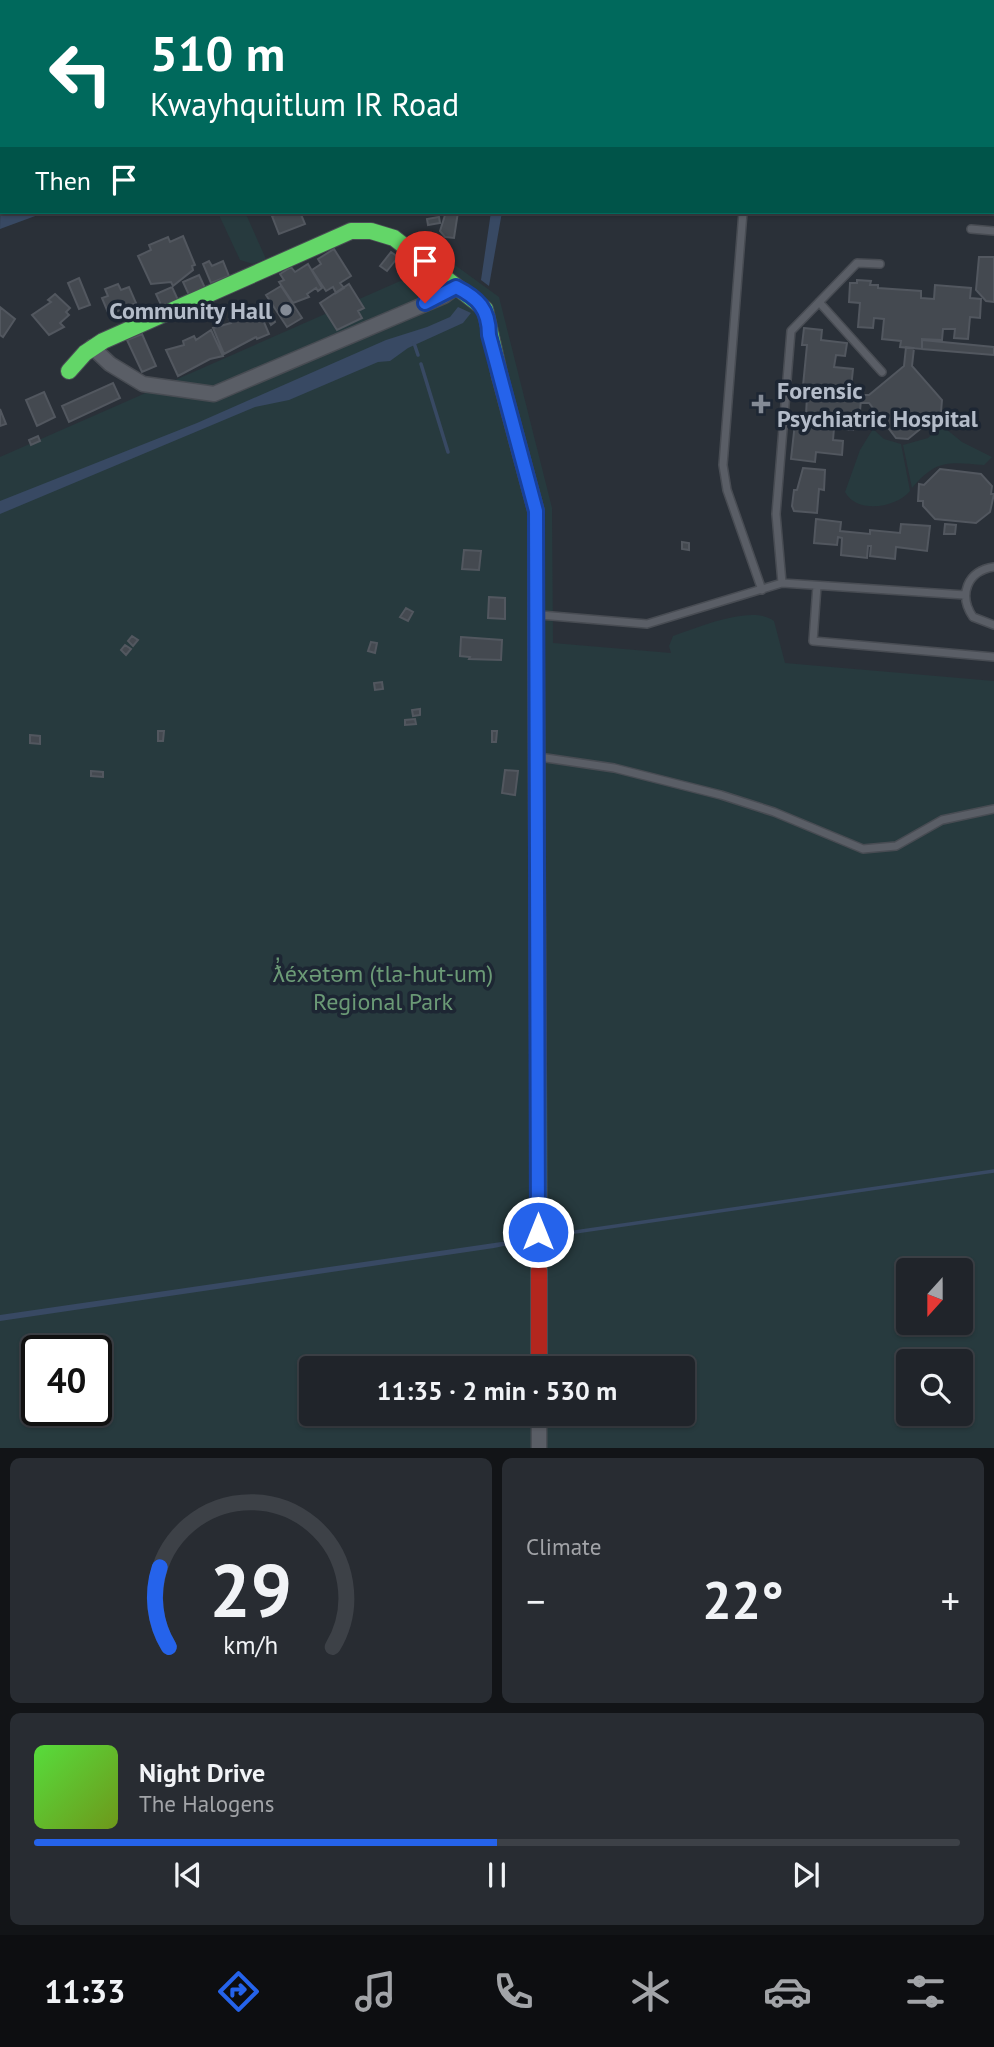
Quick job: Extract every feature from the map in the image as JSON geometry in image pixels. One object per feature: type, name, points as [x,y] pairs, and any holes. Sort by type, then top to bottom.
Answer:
[{"type":"street","points":[[69,371],[92,347],[351,231],[371,231],[394,238],[438,269],[485,309],[489,335],[536,511],[539,1356]]},
{"type":"street","points":[[92,347],[110,364],[143,384],[214,394],[444,296],[456,287]]},
{"type":"street","points":[[539,1426],[539,1448]]},
{"type":"lane","points":[[743,214],[723,464],[727,489],[762,590]]},
{"type":"lane","points":[[971,229],[994,231]]},
{"type":"lane","points":[[782,583],[776,514],[791,331],[857,263],[880,264]]},
{"type":"lane","points":[[819,302],[882,372]]},
{"type":"lane","points":[[994,567],[975,573],[969,581],[965,595],[973,617],[994,625]]},
{"type":"lane","points":[[536,615],[647,624],[782,583],[965,595]]},
{"type":"lane","points":[[817,586],[813,641],[994,657]]},
{"type":"lane","points":[[535,757],[614,768],[721,795],[774,812],[863,849],[896,846],[937,822],[994,809]]},
{"type":"green space","points":[[246,214],[266,259],[253,264],[240,260],[219,215]]},
{"type":"green space","name":"ƛ̓éxətəm (tla-hut-um) Regional Park","points":[[448,260],[499,297],[552,508],[553,643],[671,653],[669,646],[673,636],[724,619],[764,616],[774,621],[785,663],[994,681],[994,1448],[0,1448],[0,457]]},
{"type":"green space","points":[[941,425],[962,442],[992,457],[984,465],[952,463],[936,467],[912,488],[903,445],[928,438]]},
{"type":"green space","points":[[873,429],[884,439],[901,444],[910,491],[904,497],[886,505],[867,506],[858,504],[845,492],[860,450]]},
{"type":"water","points":[[0,214],[41,214],[0,229]]},
{"type":"water","points":[[491,214],[502,214],[489,286],[481,280]]},
{"type":"water","points":[[458,307],[471,313],[463,323],[408,348],[390,361],[378,362],[289,400],[255,407],[0,514],[0,501],[197,423],[386,340],[427,327],[450,317]]},
{"type":"water","points":[[528,1238],[528,1241],[494,1248],[0,1321],[0,1315]]},
{"type":"building","points":[[301,214],[305,224],[279,234],[272,216]]},
{"type":"building","points":[[445,214],[458,214],[454,238],[445,237],[440,231]]},
{"type":"building","points":[[439,217],[440,223],[428,225],[427,219]]},
{"type":"building","points":[[183,236],[195,265],[192,266],[193,270],[173,286],[171,282],[151,284],[138,256],[151,250],[149,245],[168,237],[170,242]]},
{"type":"building","points":[[334,249],[351,276],[340,283],[344,288],[336,293],[333,287],[326,291],[312,270],[321,264],[318,259]]},
{"type":"building","points":[[391,252],[398,257],[387,271],[380,266]]},
{"type":"building","points":[[979,257],[994,257],[994,302],[986,301],[976,290]]},
{"type":"building","points":[[209,261],[212,266],[223,261],[229,276],[211,283],[203,264]]},
{"type":"building","points":[[308,264],[322,288],[318,291],[316,288],[307,294],[309,297],[293,303],[279,282],[284,280],[280,274],[291,267],[295,272]]},
{"type":"building","points":[[199,275],[205,288],[189,295],[183,282]]},
{"type":"building","points":[[79,278],[90,305],[79,309],[68,283]]},
{"type":"building","points":[[857,280],[871,281],[870,285],[878,285],[878,288],[921,291],[921,298],[934,299],[935,285],[971,288],[970,298],[981,299],[980,318],[970,317],[968,339],[954,338],[955,329],[943,329],[942,340],[922,339],[922,349],[900,347],[901,341],[882,339],[884,319],[874,318],[873,328],[858,327],[860,303],[849,302],[850,283],[857,283]]},
{"type":"building","points":[[118,284],[121,290],[129,287],[136,303],[109,315],[102,298],[108,296],[105,289]]},
{"type":"building","points":[[349,284],[364,308],[358,311],[362,318],[337,330],[320,303]]},
{"type":"building","name":"Community Hall","points":[[281,286],[302,318],[287,327],[266,295]]},
{"type":"building","points":[[172,287],[178,300],[162,307],[156,294]]},
{"type":"building","points":[[55,294],[70,308],[66,312],[69,315],[60,323],[64,327],[49,335],[32,315],[51,302],[48,300]]},
{"type":"building","points":[[0,307],[15,319],[3,337],[0,335]]},
{"type":"building","points":[[258,308],[269,334],[257,339],[256,337],[224,354],[213,328],[231,323],[229,319],[241,314],[243,317]]},
{"type":"building","points":[[270,312],[275,322],[271,325],[266,315]]},
{"type":"building","points":[[804,328],[822,330],[821,340],[847,343],[845,356],[836,355],[834,367],[853,369],[851,388],[862,389],[860,411],[855,411],[853,430],[834,428],[833,440],[843,441],[842,455],[816,452],[815,462],[791,459],[796,414],[806,415],[807,396],[802,396],[807,345],[802,345]]},
{"type":"building","points":[[211,330],[223,356],[210,359],[178,376],[166,350],[184,345],[183,341],[194,336],[196,340]]},
{"type":"building","points":[[142,334],[156,366],[142,372],[127,340]]},
{"type":"building","points":[[922,340],[994,347],[994,355],[922,349]]},
{"type":"building","points":[[906,347],[914,348],[912,366],[942,400],[941,412],[908,439],[896,438],[869,403],[861,403],[862,395],[869,395],[904,366]]},
{"type":"building","points":[[113,383],[120,398],[69,422],[62,406]]},
{"type":"building","points":[[44,392],[55,417],[37,426],[26,400]]},
{"type":"building","points":[[0,409],[6,424],[0,426]]},
{"type":"building","points":[[38,436],[40,441],[31,445],[29,440]]},
{"type":"building","points":[[803,468],[825,470],[824,490],[819,489],[817,513],[794,511],[792,506],[794,490],[797,490]]},
{"type":"building","points":[[940,469],[981,474],[992,486],[991,494],[994,494],[990,512],[976,523],[935,519],[923,506],[923,501],[918,501],[919,484],[924,485]]},
{"type":"building","points":[[816,519],[841,522],[840,531],[870,534],[870,530],[900,533],[901,524],[930,526],[927,551],[896,547],[895,559],[870,556],[871,546],[868,546],[867,558],[841,555],[842,538],[838,537],[837,545],[814,543]]},
{"type":"building","points":[[945,524],[956,525],[955,534],[944,534]]},
{"type":"building","points":[[682,542],[689,543],[689,550],[682,549]]},
{"type":"building","points":[[464,550],[481,551],[479,570],[462,569]]},
{"type":"building","points":[[489,597],[505,598],[505,619],[488,618]]},
{"type":"building","points":[[406,608],[413,612],[408,621],[400,617]]},
{"type":"building","points":[[132,636],[138,640],[133,646],[128,641]]},
{"type":"building","points":[[461,637],[502,640],[501,660],[469,659],[470,657],[460,656]]},
{"type":"building","points":[[371,642],[377,643],[375,653],[368,651]]},
{"type":"building","points":[[125,645],[131,649],[126,655],[121,650]]},
{"type":"building","points":[[382,682],[383,689],[375,690],[374,683]]},
{"type":"building","points":[[420,709],[420,715],[413,716],[412,710]]},
{"type":"building","points":[[415,719],[416,724],[405,725],[405,720]]},
{"type":"building","points":[[158,731],[164,731],[163,741],[158,741]]},
{"type":"building","points":[[492,731],[497,731],[496,742],[492,742]]},
{"type":"building","points":[[30,735],[40,736],[40,744],[30,743]]},
{"type":"building","points":[[505,770],[518,771],[515,795],[502,793]]},
{"type":"building","points":[[91,771],[103,772],[103,777],[91,776]]},
{"type":"waterway","points":[[414,343],[418,355]]},
{"type":"waterway","points":[[421,364],[448,452]]},
{"type":"waterway","points":[[568,1233],[994,1171]]},
{"type":"waterway","points":[[551,1236],[556,1232]]},
{"type":"traffic: fast","points":[[69,371],[85,353],[103,341],[351,231],[371,231],[394,238],[485,309],[500,377]]},
{"type":"traffic: fast","points":[[536,646],[539,1270]]},
{"type":"traffic: jam","points":[[500,377],[536,511],[536,646]]},
{"type":"traffic: jam","points":[[539,1270],[539,1356]]},
{"type":"place","name":"Community Hall","points":[[286,310]]},
{"type":"place","name":"Forensic Psychiatric Hospital","points":[[761,404]]},
{"type":"route","points":[[425,303],[444,296],[456,287],[482,303],[536,511],[538,1232]]}]
